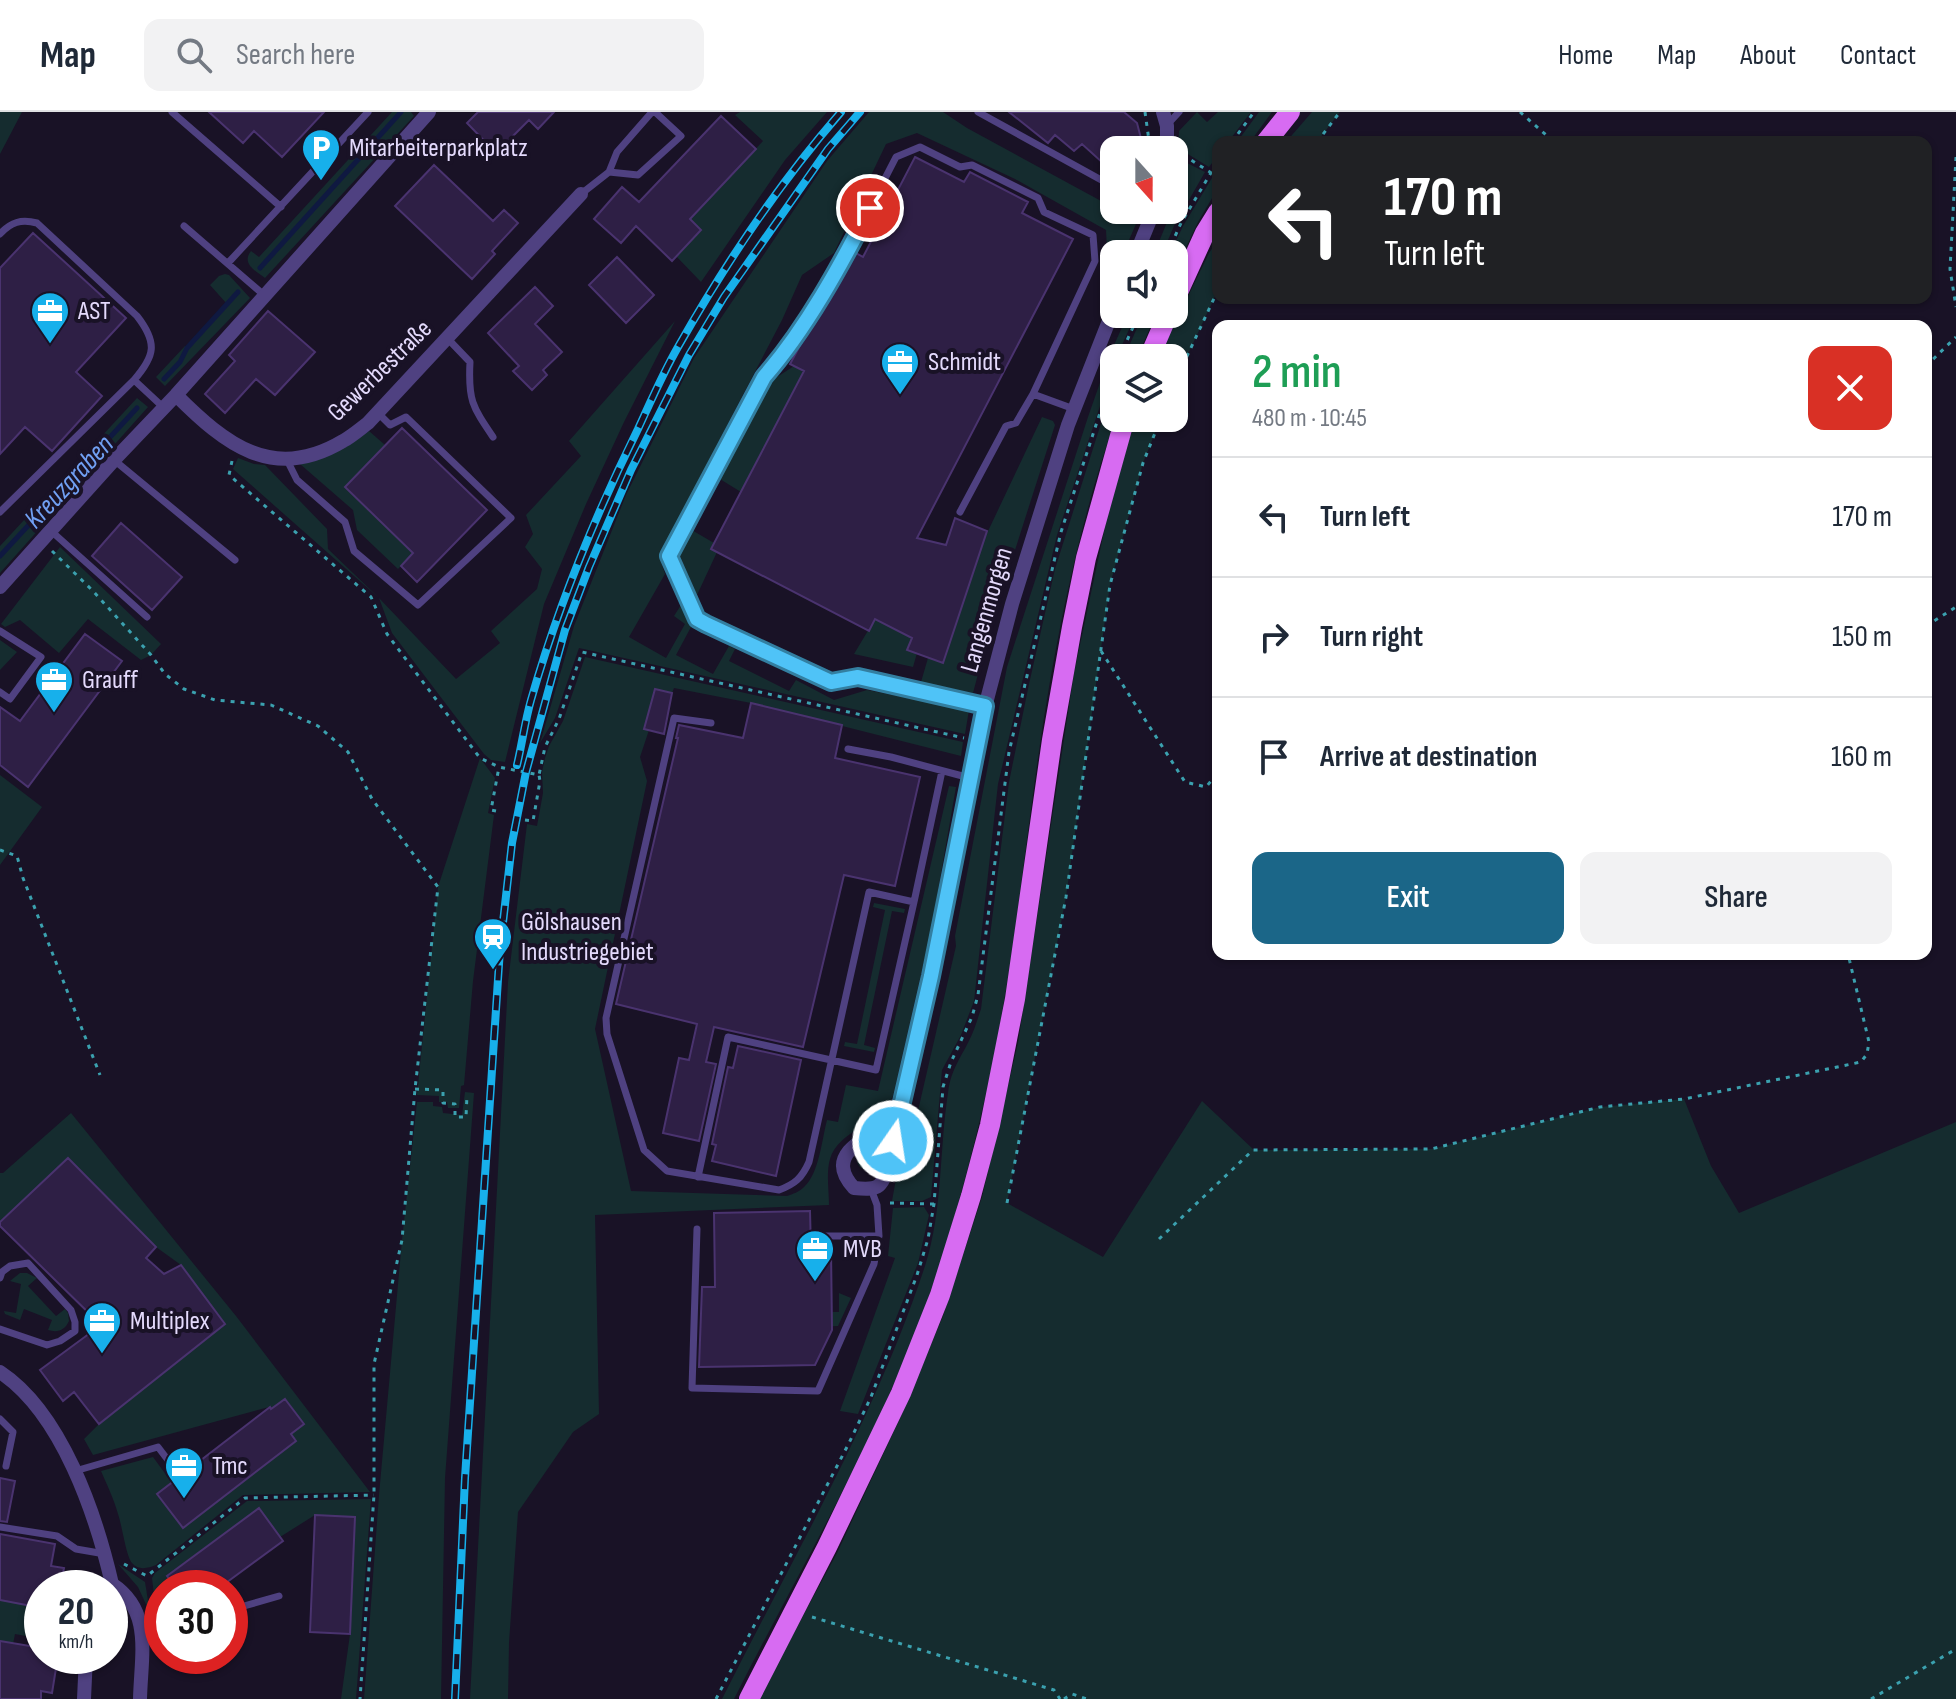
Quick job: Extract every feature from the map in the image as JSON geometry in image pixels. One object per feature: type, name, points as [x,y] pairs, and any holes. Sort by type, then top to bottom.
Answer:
[{"type":"main road","points":[[1271,136],[1290,112]]},
{"type":"main road","points":[[1188,270],[1212,222]]},
{"type":"main road","points":[[749,1699],[901,1393],[940,1295],[971,1196],[990,1125],[1015,999],[1052,740],[1086,558],[1121,432]]},
{"type":"street","points":[[0,587],[265,296],[426,113]]},
{"type":"street","name":"Gewerbestraße","points":[[176,395],[209,427],[235,445],[260,456],[287,460],[319,453],[342,442],[378,413],[581,194]]},
{"type":"street","name":"Langenmorgen","points":[[875,1188],[883,1182],[889,1161],[931,976],[977,741],[1012,604],[1074,409],[1106,328]]},
{"type":"street","points":[[875,1188],[854,1188],[845,1178],[842,1161],[854,1146],[898,1121]]},
{"type":"street","points":[[0,1372],[18,1385],[38,1408],[75,1471],[89,1504],[107,1570]]},
{"type":"street","points":[[128,1597],[138,1612],[142,1635],[140,1699]]},
{"type":"street","points":[[84,1699],[85,1674]]},
{"type":"lane","points":[[172,112],[281,207]]},
{"type":"lane","points":[[228,263],[368,112]]},
{"type":"lane","points":[[581,194],[609,172],[617,152],[654,112],[681,136],[638,175],[609,172]]},
{"type":"lane","points":[[978,112],[1100,179]]},
{"type":"lane","points":[[1165,119],[1179,112]]},
{"type":"lane","points":[[960,512],[1006,426],[1016,423],[1033,394],[1095,261],[1093,235],[1044,212],[1038,198],[972,165],[960,167],[920,147],[896,157],[843,260],[782,356],[764,377],[669,556],[697,619],[706,624],[831,682],[858,677],[985,706]]},
{"type":"lane","points":[[0,234],[15,222],[26,220],[37,223],[137,316],[145,327],[152,352],[146,366],[134,380],[0,512]]},
{"type":"lane","points":[[184,226],[265,296]]},
{"type":"lane","points":[[448,339],[470,362],[469,387],[474,410],[493,437]]},
{"type":"lane","points":[[134,380],[164,408]]},
{"type":"lane","points":[[1033,394],[1074,409]]},
{"type":"lane","points":[[287,460],[297,480],[345,522],[354,551],[418,605],[511,518],[406,417],[390,425],[378,413]]},
{"type":"lane","points":[[114,460],[235,560]]},
{"type":"lane","points":[[46,535],[147,617]]},
{"type":"lane","points":[[0,631],[41,657],[10,699],[0,692]]},
{"type":"lane","points":[[711,723],[674,718],[606,1018],[607,1034],[644,1150],[667,1171],[779,1190],[793,1185],[803,1176],[833,1060],[869,892],[914,902]]},
{"type":"lane","points":[[848,749],[970,778]]},
{"type":"lane","points":[[698,1177],[728,1037],[876,1070],[942,771]]},
{"type":"lane","points":[[697,1229],[692,1388],[818,1391],[874,1264],[879,1236],[875,1188]]},
{"type":"lane","points":[[823,1236],[879,1236]]},
{"type":"lane","points":[[0,1278],[10,1266],[28,1263],[71,1310],[75,1331],[47,1345],[0,1329]]},
{"type":"lane","points":[[0,1419],[13,1432],[6,1466]]},
{"type":"lane","points":[[75,1471],[158,1447],[174,1468]]},
{"type":"lane","points":[[0,1527],[57,1536],[76,1549],[105,1554]]},
{"type":"lane","points":[[248,1605],[279,1596]]},
{"type":"path","points":[[1145,112],[1148,136]]},
{"type":"path","points":[[1236,136],[1254,112]]},
{"type":"path","points":[[1322,136],[1340,112]]},
{"type":"path","points":[[1520,112],[1547,136]]},
{"type":"path","points":[[1956,157],[1950,269],[1956,307]]},
{"type":"path","points":[[1188,159],[1210,172]]},
{"type":"path","points":[[1173,240],[1212,169]]},
{"type":"path","points":[[1188,354],[1212,303]]},
{"type":"path","points":[[1932,360],[1956,337]]},
{"type":"path","points":[[716,1699],[871,1397],[928,1239],[934,1204],[943,1087],[978,995],[1009,752],[1061,532],[1100,413]]},
{"type":"path","points":[[1007,1203],[1066,897],[1110,585],[1143,463],[1155,432]]},
{"type":"path","points":[[235,445],[229,475],[371,597],[387,634],[480,758],[499,767],[539,775]]},
{"type":"path","points":[[46,535],[165,674],[184,689],[215,700],[271,705],[318,726],[348,752],[372,799],[438,887],[402,1240],[374,1364],[374,1495],[360,1699]]},
{"type":"path","points":[[1932,622],[1956,607]]},
{"type":"path","points":[[1101,651],[1185,782],[1206,787],[1212,780]]},
{"type":"path","points":[[525,820],[533,821],[545,747],[559,719],[582,652],[977,741]]},
{"type":"path","points":[[496,811],[491,810],[499,767]]},
{"type":"path","points":[[0,850],[17,856],[100,1075]]},
{"type":"path","points":[[1159,1239],[1253,1150],[1431,1149],[1600,1107],[1684,1099],[1861,1062],[1867,1054],[1869,1042],[1849,960]]},
{"type":"path","points":[[415,1089],[443,1090],[443,1103],[455,1104],[455,1117],[466,1117],[467,1095]]},
{"type":"path","points":[[875,1188],[890,1203],[934,1204]]},
{"type":"path","points":[[105,1554],[147,1576],[245,1498],[374,1495]]},
{"type":"path","points":[[820,1619],[1054,1690],[1062,1699],[1072,1694],[1087,1699]]},
{"type":"path","points":[[1871,1699],[1956,1649]]},
{"type":"green space","points":[[0,112],[22,112],[0,154]]},
{"type":"green space","points":[[392,112],[411,112],[414,116],[265,278],[254,270],[248,260],[251,251],[259,257]]},
{"type":"green space","points":[[740,112],[827,112],[785,160],[701,282],[676,256],[690,219],[763,141],[735,115]]},
{"type":"green space","points":[[869,112],[943,112],[1100,200],[1100,224],[1136,224],[1129,240],[1106,240],[1106,230],[1015,179],[917,133],[886,144],[834,253],[802,275],[782,320],[659,556],[665,574],[629,637],[666,658],[685,624],[674,616],[681,605],[691,627],[676,655],[713,674],[729,646],[735,649],[729,661],[789,691],[796,680],[834,700],[867,690],[969,710],[965,734],[579,648],[555,718],[540,743],[574,626],[626,495],[694,358],[827,161]]},
{"type":"green space","points":[[1197,112],[1207,122],[1218,112],[1251,112],[1233,136],[1212,136],[1212,163],[1209,167],[1188,154],[1188,136],[1179,136],[1179,131]]},
{"type":"green space","points":[[1259,112],[1272,112],[1254,136],[1241,136]]},
{"type":"green space","points":[[1312,112],[1340,112],[1322,136],[1291,136]]},
{"type":"green space","points":[[1188,164],[1205,172],[1188,202]]},
{"type":"green space","points":[[1212,178],[1212,198],[1188,243],[1188,240],[1176,240]]},
{"type":"green space","points":[[1166,224],[1175,224],[1168,240],[1160,240]]},
{"type":"green space","points":[[1212,249],[1212,303],[1188,354],[1188,344],[1165,344],[1173,328],[1188,328],[1188,296]]},
{"type":"green space","points":[[225,274],[250,298],[165,386],[156,377],[185,346],[188,348],[227,304],[210,285]]},
{"type":"green space","points":[[675,321],[586,504],[544,604],[505,762],[491,760],[484,754],[392,633],[379,598],[456,679],[500,643],[491,631],[537,589],[542,569],[525,547],[533,534],[526,515],[581,456],[569,441]]},
{"type":"green space","points":[[1122,328],[1130,328],[1122,344],[1114,344]]},
{"type":"green space","points":[[1137,328],[1150,328],[1143,344],[1130,344]]},
{"type":"green space","points":[[794,366],[803,372],[741,492],[715,476],[771,381]]},
{"type":"green space","points":[[1100,383],[1100,406],[1057,535],[998,784],[974,1001],[961,1035],[942,1070],[931,1197],[922,1201],[892,1201],[903,1140],[911,1141],[956,946],[955,936],[1007,667]]},
{"type":"green space","points":[[137,398],[148,407],[0,573],[0,546]]},
{"type":"green space","points":[[1042,417],[1055,425],[991,625],[973,693],[921,682],[928,658]]},
{"type":"green space","points":[[1100,426],[1100,432],[1112,432],[1077,551],[1062,619],[1049,687],[997,1039],[949,1236],[911,1344],[858,1460],[734,1699],[722,1699],[858,1432],[905,1322],[925,1266],[935,1224],[950,1084],[981,1009],[1009,782],[1055,569]]},
{"type":"green space","points":[[369,431],[385,445],[345,487],[413,553],[398,569],[357,530],[353,510],[300,464],[337,451]]},
{"type":"green space","points":[[1131,432],[1155,432],[1143,463],[1110,585],[1066,897],[1007,1203],[1103,1257],[1202,1101],[1254,1150],[1431,1149],[1600,1107],[1684,1099],[1711,1166],[1739,1213],[1956,1122],[1956,1699],[758,1699],[837,1553],[901,1416],[943,1316],[982,1197],[1018,1043],[1074,673],[1108,513]]},
{"type":"green space","points":[[238,458],[265,465],[327,529],[328,549],[379,598],[233,469]]},
{"type":"green space","points":[[690,529],[714,543],[711,549],[717,552],[697,595],[678,552]]},
{"type":"green space","points":[[60,547],[161,644],[151,655],[141,660],[88,619],[59,653],[20,620],[5,627],[1,624]]},
{"type":"green space","points":[[875,619],[912,638],[917,653],[913,667],[854,654]]},
{"type":"green space","points":[[0,640],[17,652],[0,670]]},
{"type":"green space","points":[[585,657],[963,742],[961,756],[751,703],[674,688],[672,693],[655,689],[645,729],[649,730],[640,757],[647,781],[595,1029],[631,1191],[787,1196],[809,1181],[817,1165],[827,1120],[838,1122],[846,1085],[878,1091],[949,786],[956,787],[931,931],[893,1096],[878,1114],[849,1134],[834,1149],[828,1170],[829,1205],[595,1215],[599,1414],[573,1432],[518,1512],[508,1699],[470,1699],[508,982],[527,824],[537,826],[545,758],[563,721]]},
{"type":"green space","points":[[480,758],[495,778],[488,813],[494,815],[473,981],[464,1085],[461,1086],[459,1108],[448,1108],[447,1102],[439,1102],[439,1096],[417,1095],[438,887]]},
{"type":"green space","points":[[0,775],[42,807],[0,865]]},
{"type":"green space","points":[[874,903],[905,909],[904,913],[892,911],[864,1045],[875,1048],[874,1052],[844,1046],[845,1042],[857,1044],[885,910],[873,907]]},
{"type":"green space","points":[[465,1092],[474,1093],[445,1478],[441,1699],[364,1699],[379,1495],[417,1102],[433,1102],[433,1106],[442,1107],[443,1113],[462,1115]]},
{"type":"green space","points":[[71,1113],[236,1316],[370,1492],[243,1495],[156,1565],[141,1568],[132,1563],[116,1508],[101,1471],[153,1457],[172,1483],[157,1495],[183,1527],[295,1441],[291,1434],[304,1423],[284,1399],[271,1409],[269,1407],[93,1455],[84,1439],[99,1424],[225,1323],[181,1265],[156,1247],[69,1159],[0,1222],[0,1173]]},
{"type":"green space","points":[[867,1150],[874,1153],[877,1160],[874,1167],[867,1170],[860,1167],[857,1160],[860,1153]]},
{"type":"green space","points":[[924,1207],[929,1215],[918,1263],[858,1414],[840,1411],[895,1258],[888,1256],[893,1208]]},
{"type":"green space","points":[[20,1273],[37,1278],[28,1286],[56,1316],[65,1309],[69,1321],[63,1329],[48,1330],[52,1320],[24,1309],[20,1320],[5,1314],[4,1311],[16,1313],[21,1284],[10,1281]]},
{"type":"green space","points":[[839,1293],[851,1298],[838,1326],[810,1327],[810,1312],[839,1312]]},
{"type":"green space","points":[[371,1499],[356,1699],[341,1699],[350,1634],[355,1517],[315,1515],[280,1537],[258,1509],[174,1570],[159,1570],[247,1501]]},
{"type":"green space","points":[[128,1571],[144,1581],[144,1600],[128,1576]]},
{"type":"green space","points":[[0,1600],[24,1605],[24,1636],[15,1634],[13,1644],[0,1641]]},
{"type":"building","points":[[209,112],[324,112],[282,157],[254,131],[243,143]]},
{"type":"building","points":[[478,112],[554,112],[538,129],[529,120],[496,153],[467,123]]},
{"type":"building","points":[[1009,112],[1124,112],[1137,123],[1140,136],[1100,136],[1100,160],[1082,144],[1074,151],[1055,135],[1048,143]]},
{"type":"building","points":[[721,116],[756,149],[690,219],[701,230],[672,261],[636,226],[621,243],[594,219],[622,187],[639,202]]},
{"type":"building","points":[[915,157],[964,182],[970,172],[1028,202],[1022,213],[1073,239],[917,538],[946,545],[955,518],[987,531],[943,663],[907,650],[912,638],[875,619],[869,631],[711,549],[804,371],[790,364],[854,252],[863,257]]},
{"type":"building","points":[[434,165],[493,221],[504,210],[518,223],[472,279],[395,206]]},
{"type":"building","name":"AST","points":[[33,233],[126,318],[76,372],[102,396],[52,451],[25,427],[0,454],[0,268]]},
{"type":"building","points":[[617,257],[654,295],[626,323],[589,285]]},
{"type":"building","points":[[535,287],[553,306],[535,324],[562,352],[543,370],[547,375],[532,390],[513,371],[519,366],[488,333]]},
{"type":"building","points":[[268,311],[315,352],[275,395],[256,379],[225,413],[205,394],[235,361],[229,355]]},
{"type":"building","points":[[402,428],[487,510],[417,582],[401,566],[413,553],[345,487]]},
{"type":"building","points":[[121,523],[182,577],[152,610],[92,556]]},
{"type":"building","name":"Grauff","points":[[85,634],[122,661],[28,787],[0,765],[0,707],[20,721]]},
{"type":"building","points":[[655,689],[672,693],[664,734],[644,729]]},
{"type":"building","points":[[751,703],[842,725],[835,758],[920,777],[895,886],[844,875],[803,1047],[714,1027],[706,1062],[716,1064],[699,1141],[663,1133],[679,1058],[689,1060],[697,1024],[616,1004],[679,725],[743,738]]},
{"type":"building","points":[[738,1046],[801,1060],[776,1176],[712,1161],[716,1145],[712,1144],[728,1067],[733,1068]]},
{"type":"building","points":[[68,1158],[156,1247],[146,1258],[164,1274],[181,1265],[225,1324],[99,1424],[74,1392],[63,1401],[40,1370],[101,1325],[0,1226],[0,1222]]},
{"type":"building","points":[[810,1211],[811,1251],[831,1250],[832,1330],[815,1365],[699,1367],[702,1287],[715,1287],[714,1213]]},
{"type":"building","points":[[285,1399],[304,1424],[291,1434],[296,1441],[183,1528],[157,1494],[270,1407]]},
{"type":"building","points":[[0,1478],[15,1481],[7,1522],[0,1521]]},
{"type":"building","points":[[259,1508],[283,1541],[244,1570],[175,1570]]},
{"type":"building","points":[[315,1515],[355,1517],[350,1634],[310,1632]]},
{"type":"building","points":[[0,1534],[55,1544],[51,1566],[64,1570],[24,1570],[24,1605],[0,1600]]},
{"type":"building","points":[[0,1641],[24,1645],[24,1674],[55,1674],[52,1693],[41,1691],[41,1699],[0,1699]]},
{"type":"waterway","name":"Kreuzgraben","points":[[260,268],[401,112]]},
{"type":"waterway","name":"Kreuzgraben","points":[[164,379],[180,362],[187,348],[238,292]]},
{"type":"waterway","name":"Kreuzgraben","points":[[0,556],[137,408]]},
{"type":"railway","points":[[517,765],[531,700],[565,596],[607,495],[662,377],[754,225],[841,112]]},
{"type":"railway","points":[[455,1699],[465,1478],[500,949],[512,843],[526,772],[565,630],[589,567],[631,470],[689,355],[724,297],[828,149],[860,112]]},
{"type":"place","name":"Mitarbeiterparkplatz","points":[[321,182]]},
{"type":"place","name":"AST","points":[[50,345]]},
{"type":"place","name":"Schmidt","points":[[900,396]]},
{"type":"place","name":"Grauff","points":[[54,714]]},
{"type":"place","name":"Gölshausen Industriegebiet","points":[[493,971]]},
{"type":"place","name":"MVB","points":[[815,1283]]},
{"type":"place","name":"Multiplex","points":[[102,1355]]},
{"type":"place","name":"Tmc","points":[[184,1500]]},
{"type":"route","points":[[870,208],[828,284],[782,356],[764,377],[669,556],[697,619],[706,624],[831,682],[858,677],[985,706],[931,976],[893,1141]]}]
